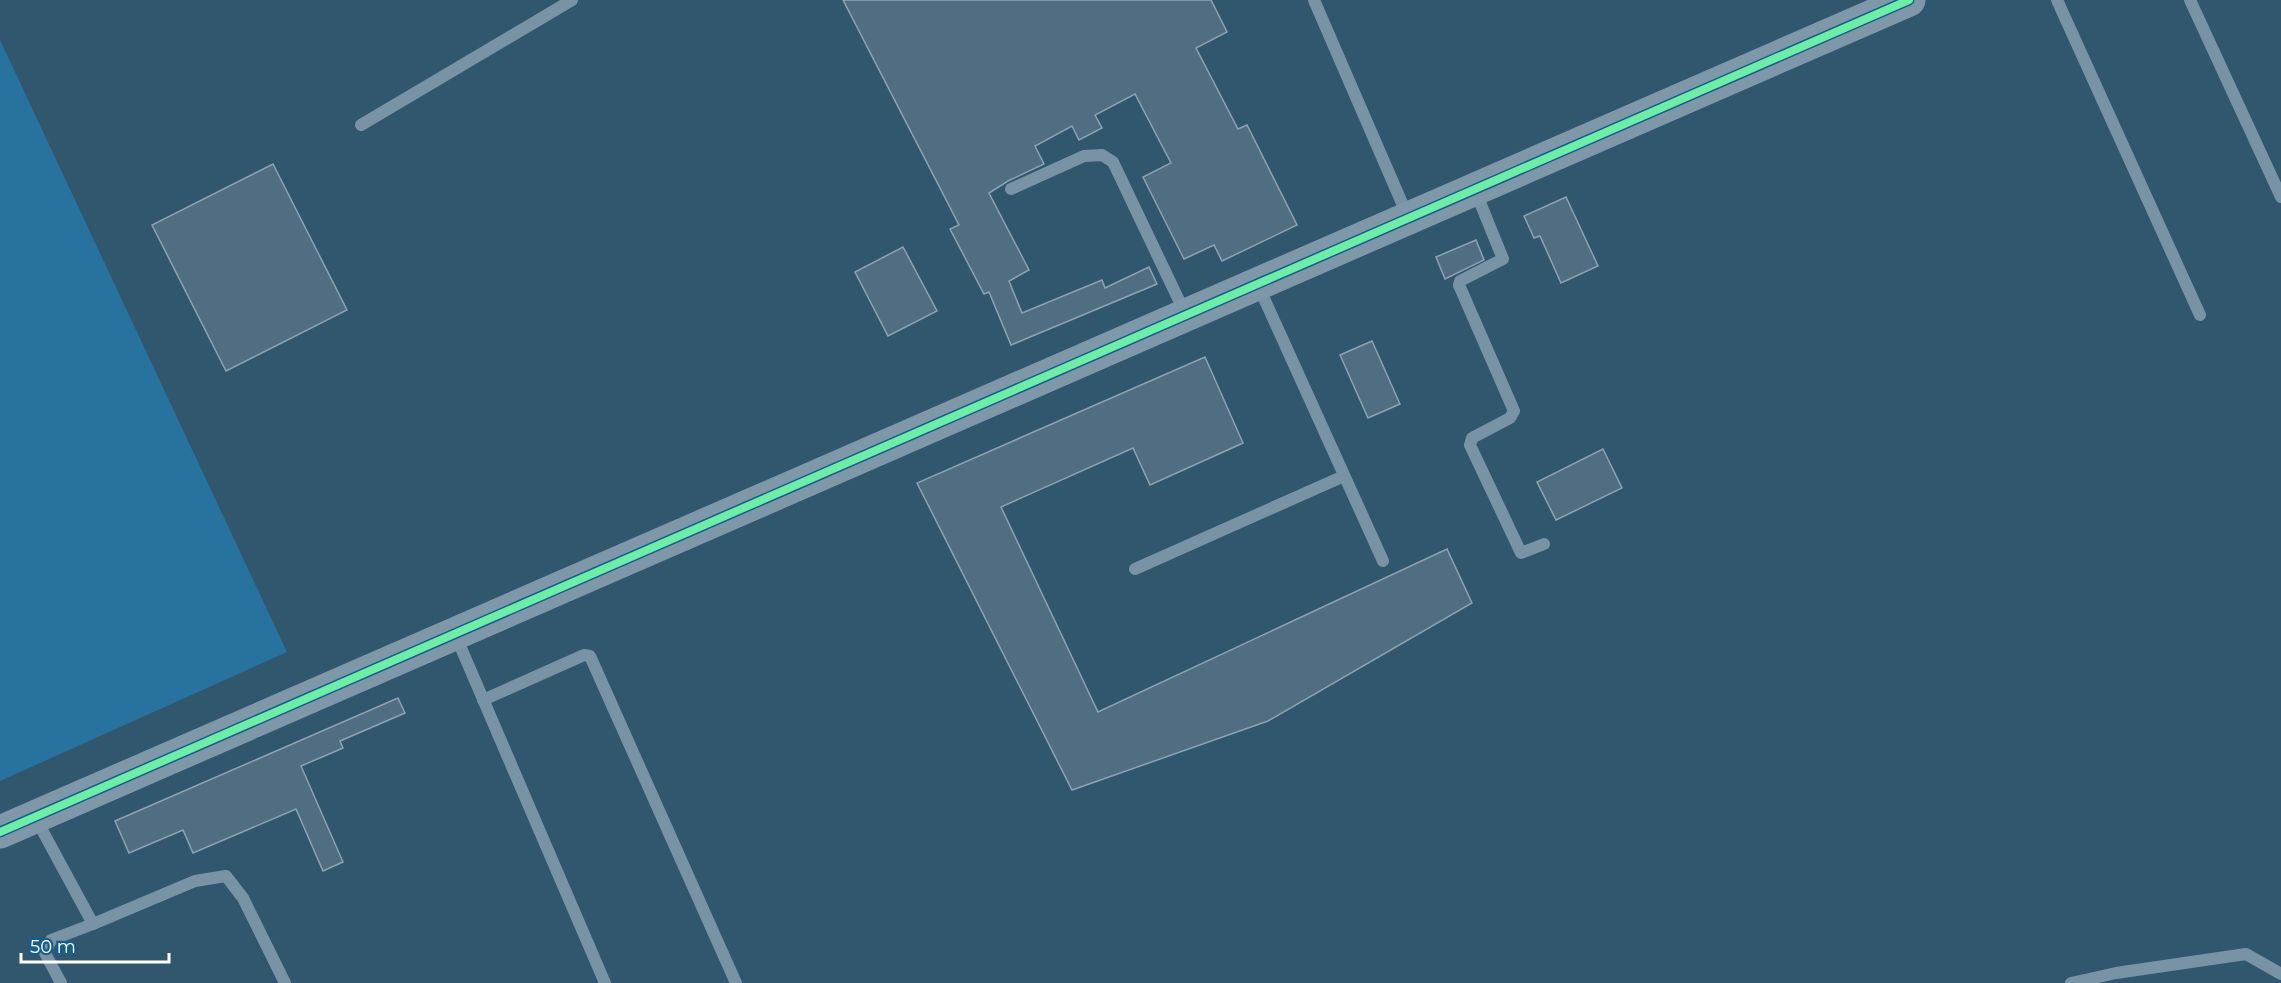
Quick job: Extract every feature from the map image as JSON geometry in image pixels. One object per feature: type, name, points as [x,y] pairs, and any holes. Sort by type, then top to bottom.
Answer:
[{"type":"street","points":[[0,832],[1909,0]]},
{"type":"lane","points":[[361,125],[572,0]]},
{"type":"lane","points":[[1314,0],[1408,218]]},
{"type":"lane","points":[[2057,0],[2200,315]]},
{"type":"lane","points":[[2190,0],[2281,196]]},
{"type":"lane","points":[[1011,189],[1084,156],[1102,155],[1113,162],[1186,315]]},
{"type":"lane","points":[[1475,189],[1503,259],[1460,281],[1459,285],[1514,411],[1510,418],[1472,438],[1470,445],[1521,553],[1544,544]]},
{"type":"lane","points":[[1257,284],[1383,561]]},
{"type":"lane","points":[[1135,569],[1344,476]]},
{"type":"lane","points":[[455,633],[605,983]]},
{"type":"lane","points":[[483,700],[584,656],[590,656],[736,983]]},
{"type":"lane","points":[[35,816],[93,924]]},
{"type":"lane","points":[[61,983],[45,953],[51,940],[195,881],[226,876],[243,898],[285,983]]},
{"type":"lane","points":[[2071,983],[2116,973],[2246,954],[2281,974]]},
{"type":"shaded area","points":[[0,40],[287,652],[0,781]]},
{"type":"building","points":[[843,0],[1211,0],[1227,32],[1196,48],[1238,129],[1247,125],[1297,225],[1222,261],[1214,245],[1184,259],[1143,177],[1171,163],[1135,94],[1095,115],[1102,128],[1079,140],[1072,126],[1035,146],[1044,164],[989,193],[1029,270],[1009,281],[1022,313],[1102,280],[1105,288],[1149,267],[1157,284],[1011,345],[989,292],[984,294],[950,229],[959,225]]},
{"type":"building","points":[[273,164],[347,310],[226,371],[152,225]]},
{"type":"building","points":[[1566,197],[1598,266],[1561,283],[1540,236],[1534,238],[1524,216]]},
{"type":"building","points":[[1476,240],[1484,260],[1445,279],[1436,257]]},
{"type":"building","points":[[903,247],[937,311],[888,336],[855,272]]},
{"type":"building","points":[[1372,341],[1400,404],[1368,418],[1340,355]]},
{"type":"building","points":[[1205,357],[1243,443],[1150,485],[1133,448],[1001,507],[1098,712],[1447,549],[1472,603],[1268,721],[1072,790],[917,483]]},
{"type":"building","points":[[1603,449],[1622,488],[1556,520],[1537,482]]},
{"type":"building","points":[[398,698],[405,713],[340,741],[343,748],[301,766],[343,862],[323,871],[296,809],[193,853],[183,830],[129,853],[115,821]]},
{"type":"cycle path","points":[[0,832],[1909,0]]}]
